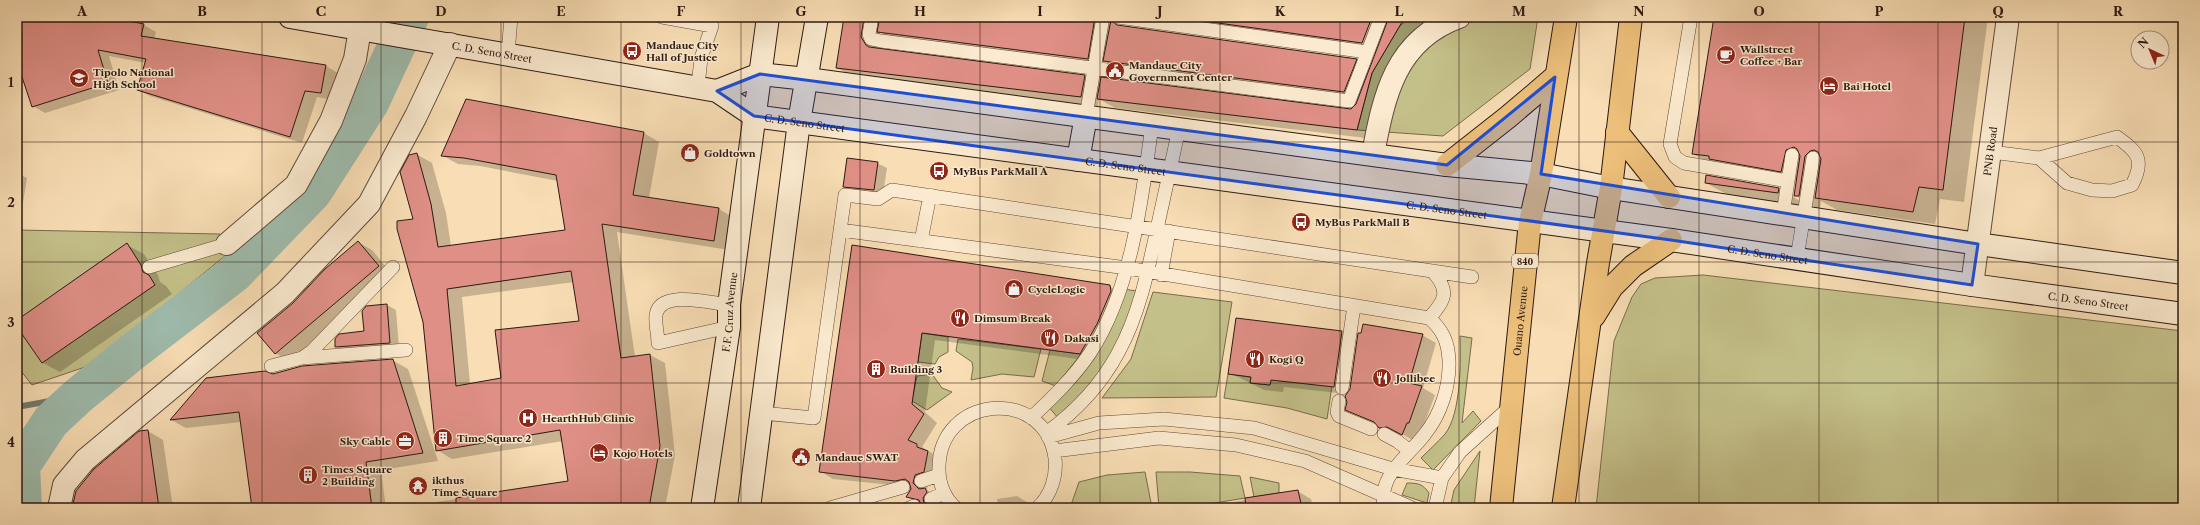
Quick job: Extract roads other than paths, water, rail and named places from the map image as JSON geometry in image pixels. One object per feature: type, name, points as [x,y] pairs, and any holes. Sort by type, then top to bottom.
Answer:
[{"type":"highway","name":"Ouano Avenue","points":[[1501,508],[1530,222],[1541,174],[1555,77],[1566,17]]},
{"type":"highway","points":[[1563,508],[1602,231],[1611,188],[1631,17]]},
{"type":"highway","points":[[1447,165],[1508,117],[1555,77]]},
{"type":"highway","points":[[1617,132],[1669,197]]},
{"type":"highway","points":[[1589,324],[1612,287],[1633,266],[1671,240]]},
{"type":"street","name":"C. D. Seno Street","points":[[290,17],[360,29],[381,31],[708,89],[754,116],[1671,240],[1972,285],[2183,314]]},
{"type":"street","name":"F.F. Cruz Avenue","points":[[702,508],[728,326],[729,305],[768,17]]},
{"type":"street","points":[[749,508],[760,413],[799,122],[817,17]]},
{"type":"street","points":[[1373,154],[1384,100],[1399,67],[1422,39],[1437,28],[1459,17]]},
{"type":"street","name":"PNB Road","points":[[1972,285],[2008,17]]},
{"type":"street","points":[[227,244],[296,185],[331,121],[356,59],[360,29]]},
{"type":"street","points":[[59,508],[64,485],[85,460],[285,293],[368,204],[416,116],[441,42]]},
{"type":"street","points":[[708,89],[760,74],[807,79],[1447,165],[1541,174],[1611,188],[1669,197],[1978,244],[2183,273]]},
{"type":"street","points":[[1078,160],[1086,116]]},
{"type":"lane","points":[[508,54],[511,17]]},
{"type":"lane","points":[[662,17],[712,26],[701,58],[708,89]]},
{"type":"lane","points":[[872,17],[868,34],[871,39],[1349,101],[1381,17]]},
{"type":"lane","points":[[1086,116],[1103,17]]},
{"type":"lane","points":[[1118,17],[1367,52]]},
{"type":"lane","points":[[1691,17],[1670,144],[1675,157],[1684,163],[1788,182]]},
{"type":"lane","points":[[1031,418],[1062,388],[1089,354],[1110,316],[1127,268],[1152,125]]},
{"type":"lane","points":[[1161,275],[1163,230],[1169,173],[1179,128]]},
{"type":"lane","points":[[1991,152],[2039,158],[2117,137],[2132,148],[2139,160],[2139,171],[2132,185],[2112,191],[2092,190],[2067,183],[2039,158]]},
{"type":"lane","points":[[1792,155],[1788,182],[1797,258]]},
{"type":"lane","points":[[1793,215],[1813,158]]},
{"type":"lane","points":[[760,413],[814,418],[845,194],[878,199],[892,190],[930,195],[1472,277]]},
{"type":"lane","points":[[921,242],[930,195]]},
{"type":"lane","points":[[840,230],[921,242],[1127,268],[1147,273],[1429,318],[1440,328],[1448,346],[1450,372],[1443,405],[1426,434],[1393,469],[1382,494],[1384,508]]},
{"type":"lane","points":[[1047,435],[1085,399],[1110,367],[1132,323],[1147,273],[1163,230]]},
{"type":"lane","points":[[149,267],[227,244]]},
{"type":"lane","points":[[302,358],[312,351],[393,267]]},
{"type":"lane","points":[[1429,318],[1438,308],[1444,296],[1444,286],[1432,271]]},
{"type":"lane","points":[[728,326],[658,343],[656,316],[658,310],[666,302],[676,299],[729,305]]},
{"type":"lane","points":[[1342,388],[1354,306]]},
{"type":"lane","points":[[271,366],[302,358],[406,350]]},
{"type":"lane","points":[[1339,401],[1337,412],[1339,416],[1371,429]]},
{"type":"lane","points":[[1435,508],[1442,478],[1460,452],[1511,406]]},
{"type":"lane","points":[[956,508],[944,493],[939,475],[938,461],[941,448],[947,435],[966,416],[986,409],[1006,408],[1031,418],[1047,435],[1054,451],[1054,479],[1049,493],[1037,508]]},
{"type":"lane","points":[[1047,435],[1099,424],[1164,419],[1254,428],[1393,469],[1442,478]]},
{"type":"lane","points":[[1384,434],[1397,441],[1410,451]]},
{"type":"lane","points":[[1054,451],[1159,438],[1236,445],[1305,461],[1412,508]]},
{"type":"lane","points":[[921,481],[939,475]]},
{"type":"lane","points":[[830,508],[903,487]]},
{"type":"lane","points":[[931,499],[944,493]]},
{"type":"waterway","points":[[23,508],[21,466],[51,421],[78,396],[131,353],[234,274],[313,192],[370,103],[410,17]]},
{"type":"waterway","points":[[17,407],[78,396]]},
{"type":"place","name":"Mandaue City Hall of Justice","points":[[632,51]]},
{"type":"place","name":"Wallstreet Coffee + Bar","points":[[1726,55]]},
{"type":"place","name":"Mandaue City Government Center","points":[[1115,71]]},
{"type":"place","name":"Tipolo National High School","points":[[79,78]]},
{"type":"place","name":"Bai Hotel","points":[[1829,86]]},
{"type":"place","name":"Goldtown","points":[[690,153]]},
{"type":"place","name":"MyBus ParkMall A","points":[[939,171]]},
{"type":"place","name":"MyBus ParkMall B","points":[[1301,222]]},
{"type":"place","name":"CycleLogic","points":[[1014,289]]},
{"type":"place","name":"Dimsum Break","points":[[960,318]]},
{"type":"place","name":"Dakasi","points":[[1050,338]]},
{"type":"place","name":"Kogi Q","points":[[1255,359]]},
{"type":"place","name":"Building 3","points":[[876,369]]},
{"type":"place","name":"Jollibee","points":[[1382,378]]},
{"type":"place","name":"HearthHub Clinic","points":[[528,418]]},
{"type":"place","name":"Time Square 2","points":[[443,438]]},
{"type":"place","name":"Sky Cable","points":[[405,441]]},
{"type":"place","name":"Kojo Hotels","points":[[599,453]]},
{"type":"place","name":"Mandaue SWAT","points":[[801,457]]},
{"type":"place","name":"Times Square 2 Building","points":[[308,475]]},
{"type":"place","name":"ikthus Time Square","points":[[418,486]]}]
